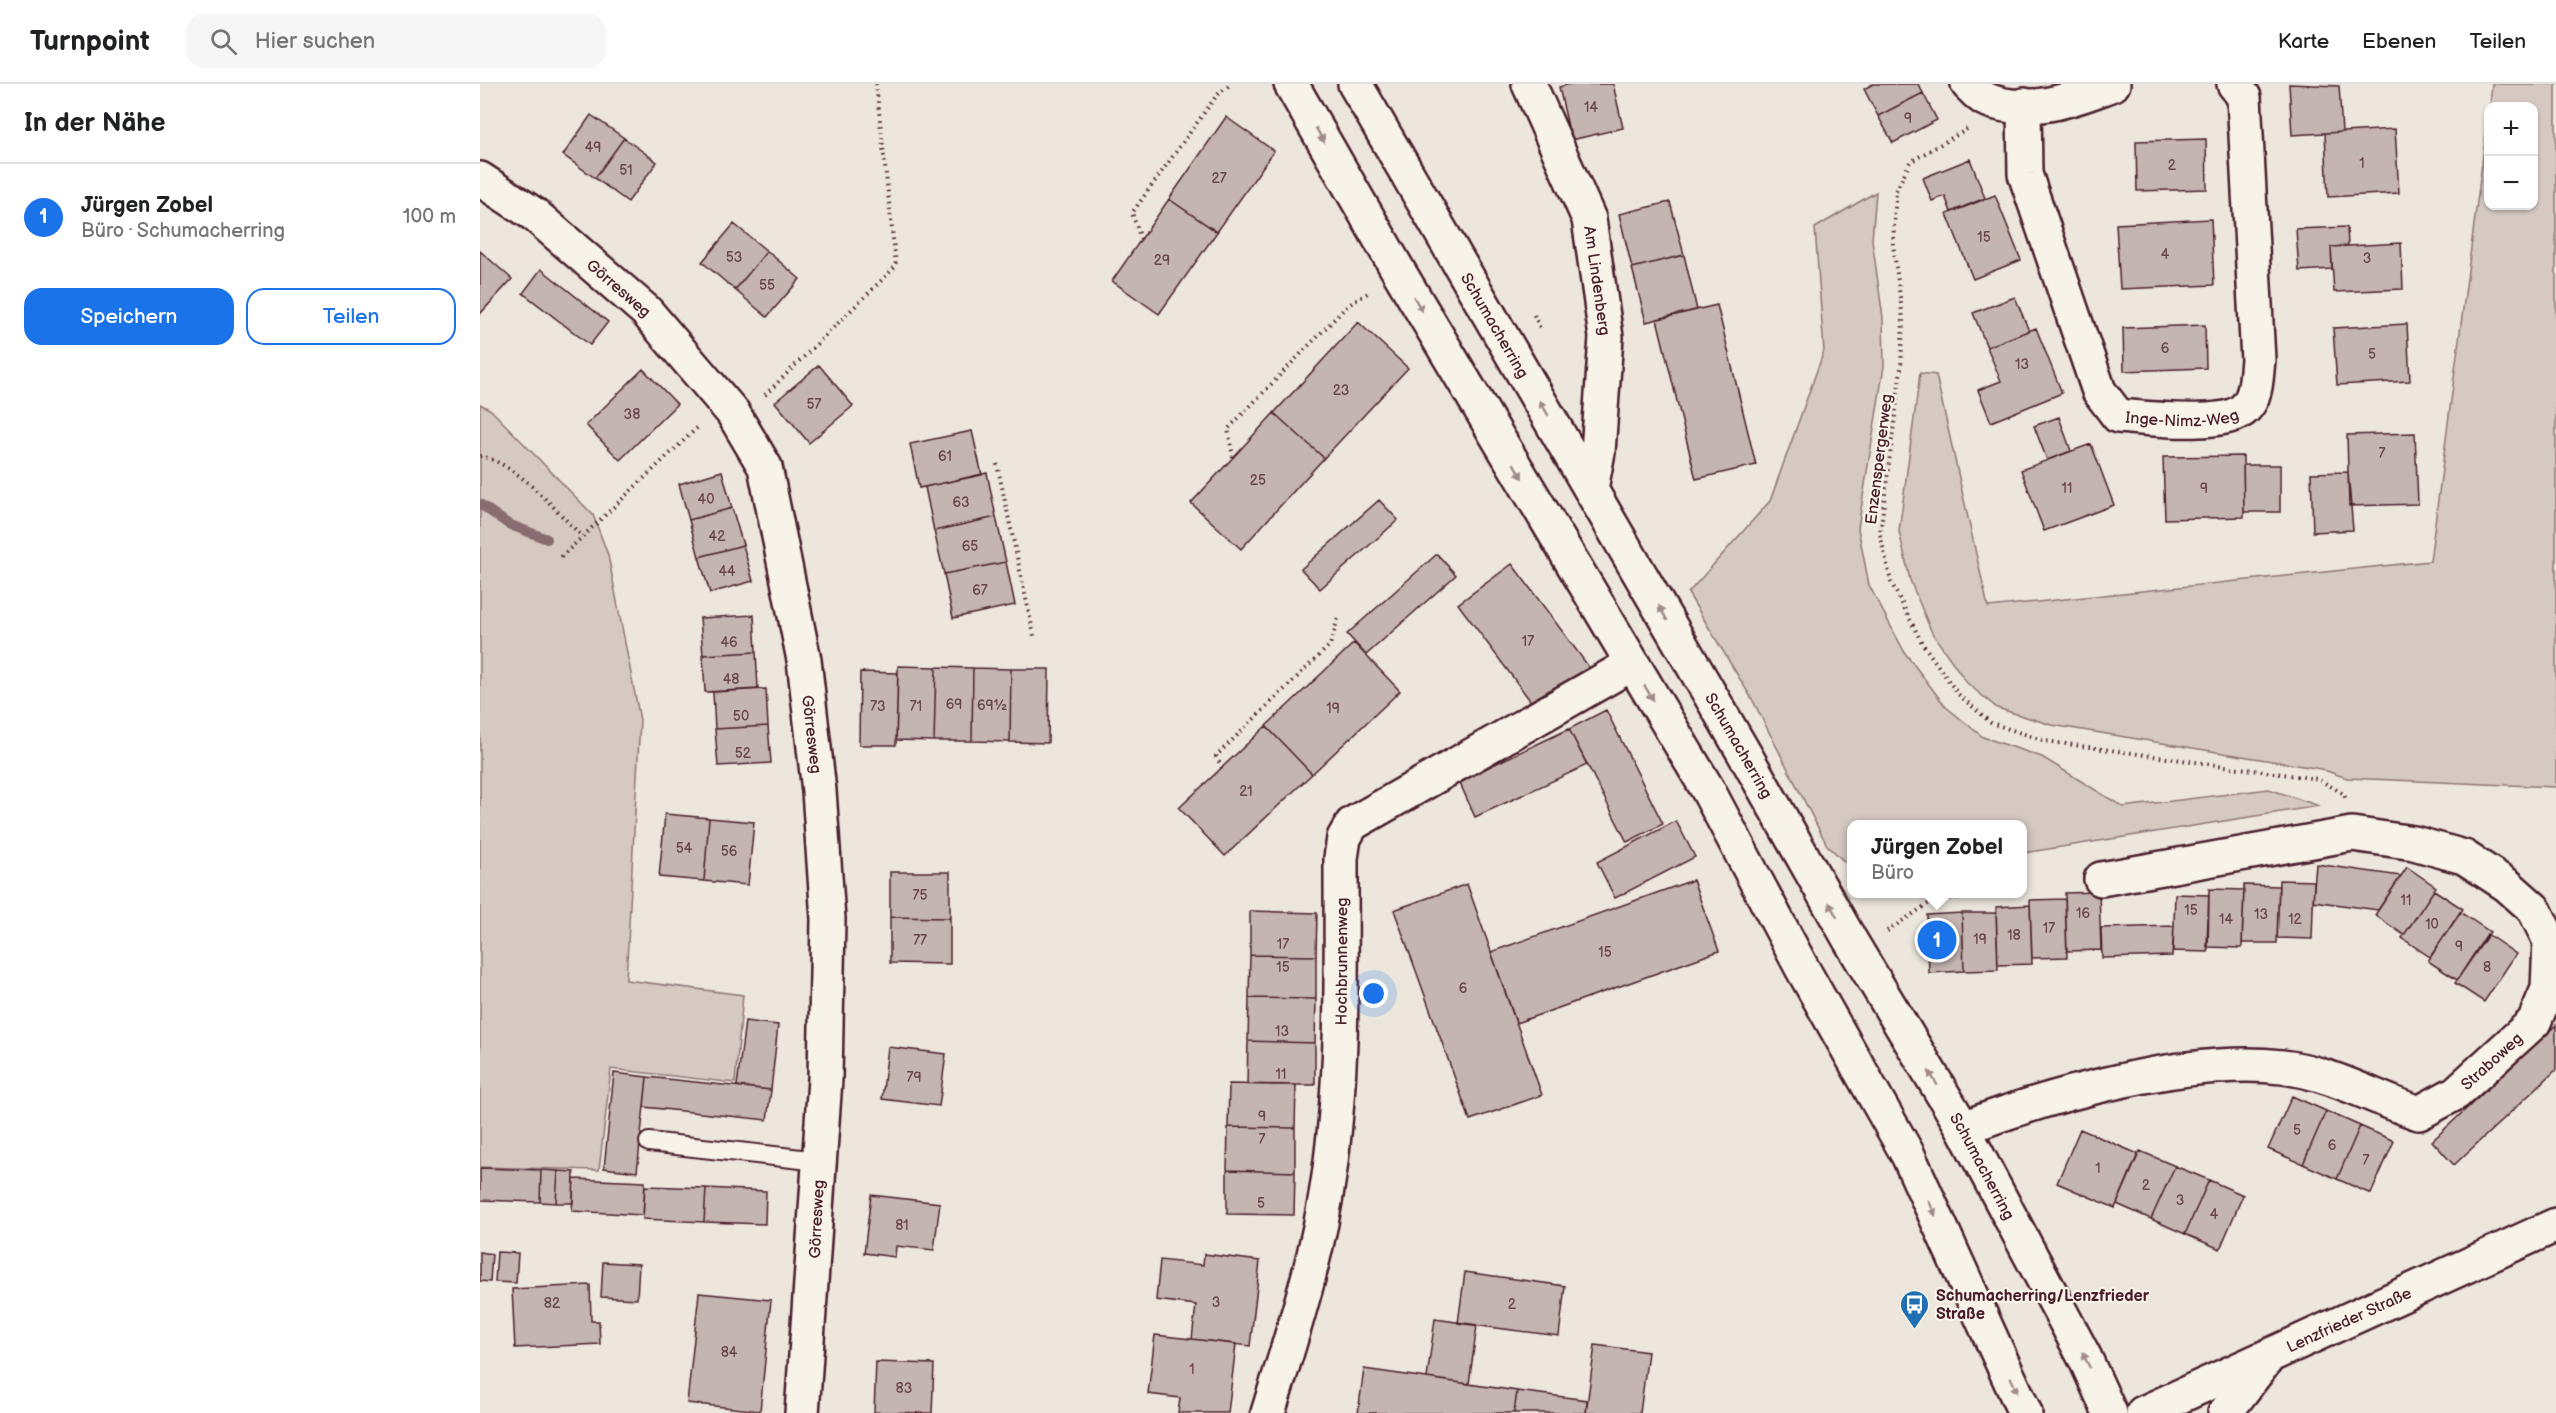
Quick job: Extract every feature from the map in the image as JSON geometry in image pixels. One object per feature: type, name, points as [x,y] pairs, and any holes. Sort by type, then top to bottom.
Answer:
[{"type":"street","points":[[1291,84],[1399,272],[1708,790],[1802,968],[1908,1155],[2025,1413]]},
{"type":"street","name":"Schumacherring","points":[[1355,84],[1850,940],[1963,1128],[2085,1358],[2110,1413]]},
{"type":"street","name":"Am Lindenberg","points":[[1529,84],[1589,219],[1606,337],[1598,452],[1591,489]]},
{"type":"street","points":[[1968,84],[1983,99],[2014,105],[2055,103],[2113,84]]},
{"type":"street","name":"Inge-Nimz-Weg","points":[[2014,105],[2025,174],[2098,391],[2118,416],[2225,419],[2245,409],[2254,391],[2258,360],[2244,97],[2234,84]]},
{"type":"street","name":"Görresweg","points":[[480,179],[535,215],[646,311],[731,411],[765,467],[804,660],[819,790],[828,919],[825,1079],[802,1413]]},
{"type":"street","name":"Hochbrunnenweg","points":[[1268,1413],[1305,1294],[1329,1176],[1342,1026],[1341,858],[1344,838],[1352,824],[1632,664]]},
{"type":"street","name":"Straboweg","points":[[1963,1128],[2119,1081],[2215,1066],[2283,1067],[2338,1081],[2419,1113],[2456,1093],[2534,1022],[2548,989],[2550,941],[2534,909],[2507,885],[2464,857],[2414,843],[2352,834],[2101,879]]},
{"type":"street","name":"Lenzfrieder Straße","points":[[2143,1413],[2553,1226]]},
{"type":"street","points":[[2225,1413],[2269,1356]]},
{"type":"lane","points":[[649,1142],[819,1161]]},
{"type":"path","points":[[561,557],[896,266],[876,84]]},
{"type":"path","points":[[1141,239],[1131,213],[1217,95],[1232,84]]},
{"type":"path","name":"Enzenspergerweg","points":[[2014,105],[1910,162],[1896,191],[1893,244],[1903,319],[1901,368],[1880,534],[1891,582],[1922,643],[1958,694],[1991,723],[2045,741],[2318,779],[2344,794],[2352,834]]},
{"type":"path","points":[[1233,457],[1228,429],[1347,306],[1399,272]]},
{"type":"path","points":[[480,456],[489,458],[527,483],[582,537]]},
{"type":"path","points":[[997,464],[1034,636]]},
{"type":"path","points":[[1222,768],[1216,756],[1330,645],[1339,615]]},
{"type":"path","points":[[1886,931],[1931,902],[1956,898]]},
{"type":"shaded area","points":[[2492,84],[2556,84],[2556,787],[2347,778],[2321,769],[2052,725],[1997,708],[1967,683],[1932,633],[1910,580],[1899,531],[1920,373],[1936,375],[1988,607],[2430,561],[2484,149],[2484,210],[2538,210],[2538,102],[2490,102]]},
{"type":"shaded area","points":[[1876,192],[1872,240],[1883,318],[1884,366],[1858,528],[1869,585],[1905,653],[1946,707],[1983,737],[2042,757],[2123,807],[2269,789],[2319,806],[2027,852],[2027,820],[1847,820],[1847,864],[1827,845],[1752,699],[1688,593],[1770,501],[1824,351],[1815,228]]},
{"type":"shaded area","points":[[480,404],[491,410],[593,515],[608,555],[640,720],[626,980],[743,995],[735,1083],[611,1069],[599,1170],[480,1167]]},
{"type":"building","points":[[1570,84],[1613,84],[1623,128],[1571,140],[1559,87]]},
{"type":"building","points":[[1873,84],[1918,84],[1923,93],[1878,116],[1864,89]]},
{"type":"building","points":[[2289,84],[2339,86],[2342,132],[2292,135]]},
{"type":"building","points":[[1923,93],[1937,120],[1893,143],[1878,116]]},
{"type":"building","points":[[591,115],[624,138],[595,178],[563,155]]},
{"type":"building","points":[[1226,117],[1274,151],[1217,232],[1169,199]]},
{"type":"building","points":[[2395,129],[2399,193],[2328,197],[2325,133]]},
{"type":"building","points":[[624,138],[657,162],[628,202],[595,178]]},
{"type":"building","points":[[2206,139],[2207,189],[2137,191],[2136,141]]},
{"type":"building","points":[[1970,159],[1985,198],[1951,212],[1945,196],[1932,201],[1923,178]]},
{"type":"building","points":[[1995,195],[2021,260],[1973,279],[1947,214]]},
{"type":"building","points":[[1169,199],[1217,232],[1159,314],[1112,281]]},
{"type":"building","points":[[1670,202],[1684,255],[1632,268],[1619,214]]},
{"type":"building","points":[[2211,219],[2214,285],[2120,289],[2116,224]]},
{"type":"building","points":[[734,224],[767,251],[735,290],[702,262]]},
{"type":"building","points":[[2347,227],[2348,246],[2331,247],[2332,269],[2299,271],[2296,229]]},
{"type":"building","points":[[2401,243],[2403,289],[2334,292],[2331,247]]},
{"type":"building","points":[[480,251],[512,279],[480,314]]},
{"type":"building","points":[[767,251],[800,279],[767,317],[735,290]]},
{"type":"building","points":[[1684,255],[1697,310],[1646,322],[1632,268]]},
{"type":"building","points":[[541,269],[608,322],[590,345],[523,293]]},
{"type":"building","points":[[2015,297],[2029,331],[1987,347],[1973,313]]},
{"type":"building","points":[[1717,305],[1756,465],[1696,479],[1657,319]]},
{"type":"building","points":[[1358,322],[1408,368],[1324,458],[1274,413]]},
{"type":"building","points":[[2407,324],[2410,381],[2337,385],[2333,328]]},
{"type":"building","points":[[2205,325],[2206,368],[2124,371],[2123,328]]},
{"type":"building","points":[[2036,328],[2062,393],[1991,422],[1978,390],[2001,381],[1987,347]]},
{"type":"building","points":[[819,365],[853,406],[809,443],[775,402]]},
{"type":"building","points":[[643,369],[677,404],[620,460],[586,425]]},
{"type":"building","points":[[1274,413],[1324,458],[1241,549],[1191,503]]},
{"type":"building","points":[[2059,417],[2071,451],[2047,460],[2034,426]]},
{"type":"building","points":[[972,431],[982,475],[919,488],[910,444]]},
{"type":"building","points":[[2415,433],[2418,504],[2349,506],[2347,435]]},
{"type":"building","points":[[2091,444],[2114,505],[2044,531],[2021,470]]},
{"type":"building","points":[[2243,456],[2244,517],[2165,519],[2163,457]]},
{"type":"building","points":[[2243,465],[2280,465],[2280,512],[2244,512]]},
{"type":"building","points":[[722,471],[732,508],[689,520],[679,484]]},
{"type":"building","points":[[2348,472],[2353,530],[2313,532],[2311,473]]},
{"type":"building","points":[[987,473],[996,517],[934,531],[925,487]]},
{"type":"building","points":[[1379,500],[1398,520],[1320,589],[1301,569]]},
{"type":"building","points":[[732,508],[743,545],[699,557],[689,520]]},
{"type":"building","points":[[996,517],[1006,562],[944,574],[934,531]]},
{"type":"building","points":[[743,545],[753,581],[710,593],[699,557]]},
{"type":"building","points":[[1437,554],[1456,575],[1366,655],[1347,634]]},
{"type":"building","points":[[1006,562],[1015,605],[953,618],[944,574]]},
{"type":"building","points":[[1512,564],[1589,667],[1535,707],[1458,604]]},
{"type":"building","points":[[754,615],[756,652],[703,655],[700,618]]},
{"type":"building","points":[[1354,643],[1400,691],[1312,774],[1266,726]]},
{"type":"building","points":[[756,652],[758,689],[705,692],[703,655]]},
{"type":"building","points":[[898,666],[936,667],[934,741],[896,740]]},
{"type":"building","points":[[936,667],[973,668],[972,741],[934,741]]},
{"type":"building","points":[[973,668],[1011,669],[1010,742],[972,741]]},
{"type":"building","points":[[1011,669],[1049,669],[1048,743],[1010,742]]},
{"type":"building","points":[[860,672],[898,673],[896,745],[859,745]]},
{"type":"building","points":[[766,689],[768,726],[715,729],[713,692]]},
{"type":"building","points":[[1606,710],[1663,824],[1627,842],[1569,729]]},
{"type":"building","points":[[768,726],[771,763],[718,766],[715,729]]},
{"type":"building","points":[[1266,726],[1312,774],[1225,856],[1179,808]]},
{"type":"building","points":[[1569,729],[1587,765],[1475,817],[1459,781]]},
{"type":"building","points":[[665,814],[709,818],[704,881],[659,877]]},
{"type":"building","points":[[709,818],[754,822],[748,885],[704,881]]},
{"type":"building","points":[[1676,821],[1695,857],[1615,898],[1597,862]]},
{"type":"building","points":[[2316,864],[2401,876],[2378,910],[2313,901]]},
{"type":"building","points":[[2407,867],[2436,887],[2404,935],[2375,915]]},
{"type":"building","points":[[890,872],[950,872],[950,918],[890,917]]},
{"type":"building","points":[[1693,880],[1719,951],[1516,1023],[1491,952]]},
{"type":"building","points":[[2279,880],[2314,881],[2312,939],[2277,938]]},
{"type":"building","points":[[1467,884],[1542,1095],[1470,1120],[1394,910]]},
{"type":"building","points":[[2244,885],[2279,886],[2277,943],[2242,943]]},
{"type":"building","points":[[2209,889],[2244,890],[2242,948],[2207,947]]},
{"type":"building","points":[[2434,890],[2463,909],[2430,957],[2402,938]]},
{"type":"building","points":[[2099,892],[2101,950],[2067,951],[2065,893]]},
{"type":"building","points":[[2175,894],[2209,895],[2208,952],[2173,951]]},
{"type":"building","points":[[2065,899],[2067,957],[2032,958],[2030,900]]},
{"type":"building","points":[[2030,905],[2032,964],[1998,965],[1996,907]]},
{"type":"building","points":[[1250,911],[1317,913],[1316,956],[1250,955]]},
{"type":"building","points":[[2460,912],[2490,932],[2457,980],[2428,961]]},
{"type":"building","points":[[1962,913],[1964,971],[1929,973],[1927,915]]},
{"type":"building","points":[[1962,913],[1996,913],[1998,970],[1964,971]]},
{"type":"building","points":[[890,917],[950,918],[950,964],[890,963]]},
{"type":"building","points":[[2174,926],[2172,956],[2102,958],[2101,928]]},
{"type":"building","points":[[2487,934],[2516,954],[2484,1002],[2455,983]]},
{"type":"building","points":[[1250,955],[1316,956],[1316,999],[1249,998]]},
{"type":"building","points":[[1249,998],[1316,999],[1315,1043],[1248,1041]]},
{"type":"building","points":[[745,1021],[778,1025],[771,1090],[737,1086]]},
{"type":"building","points":[[2556,1025],[2556,1070],[2454,1165],[2432,1141]]},
{"type":"building","points":[[1248,1041],[1315,1043],[1315,1085],[1247,1085]]},
{"type":"building","points":[[888,1047],[946,1054],[939,1106],[882,1099]]},
{"type":"building","points":[[614,1073],[647,1077],[637,1172],[604,1168]]},
{"type":"building","points":[[647,1077],[771,1090],[767,1120],[644,1107]]},
{"type":"building","points":[[1229,1084],[1296,1085],[1295,1128],[1228,1127]]},
{"type":"building","points":[[2292,1096],[2326,1111],[2303,1164],[2268,1149]]},
{"type":"building","points":[[2326,1111],[2360,1126],[2337,1179],[2303,1164]]},
{"type":"building","points":[[2360,1126],[2394,1141],[2371,1194],[2337,1179]]},
{"type":"building","points":[[1228,1127],[1295,1128],[1295,1172],[1227,1170]]},
{"type":"building","points":[[2080,1129],[2138,1154],[2115,1208],[2057,1183]]},
{"type":"building","points":[[2140,1151],[2175,1166],[2151,1219],[2117,1204]]},
{"type":"building","points":[[2175,1166],[2209,1180],[2185,1234],[2151,1219]]},
{"type":"building","points":[[480,1168],[541,1170],[540,1202],[480,1200]]},
{"type":"building","points":[[541,1170],[558,1171],[556,1203],[540,1202]]},
{"type":"building","points":[[1227,1170],[1295,1172],[1294,1215],[1227,1214]]},
{"type":"building","points":[[558,1171],[574,1172],[573,1203],[556,1203]]},
{"type":"building","points":[[574,1179],[645,1182],[643,1215],[572,1211]]},
{"type":"building","points":[[2209,1180],[2243,1195],[2220,1249],[2185,1234]]},
{"type":"building","points":[[645,1186],[706,1188],[704,1222],[643,1219]]},
{"type":"building","points":[[706,1188],[766,1191],[765,1224],[704,1222]]},
{"type":"building","points":[[871,1195],[940,1203],[934,1250],[896,1246],[895,1257],[864,1253]]},
{"type":"building","points":[[480,1252],[492,1254],[490,1282],[480,1281]]},
{"type":"building","points":[[497,1252],[518,1253],[516,1283],[495,1282]]},
{"type":"building","points":[[1204,1254],[1260,1261],[1250,1346],[1192,1339],[1196,1305],[1156,1300],[1160,1260],[1203,1265]]},
{"type":"building","points":[[603,1262],[639,1264],[637,1299],[601,1297]]},
{"type":"building","points":[[1465,1272],[1565,1286],[1559,1336],[1458,1323]]},
{"type":"building","points":[[590,1285],[591,1321],[599,1321],[600,1344],[515,1348],[512,1289]]},
{"type":"building","points":[[699,1293],[771,1300],[760,1411],[687,1403]]},
{"type":"building","points":[[1435,1319],[1477,1325],[1469,1384],[1427,1378]]},
{"type":"building","points":[[1155,1335],[1236,1344],[1228,1413],[1178,1413],[1180,1398],[1148,1394]]},
{"type":"building","points":[[1595,1345],[1648,1352],[1640,1413],[1586,1413]]},
{"type":"building","points":[[876,1362],[934,1364],[932,1413],[874,1412]]},
{"type":"building","points":[[1364,1369],[1517,1391],[1514,1413],[1358,1413]]},
{"type":"building","points":[[1517,1391],[1587,1400],[1586,1413],[1514,1413]]},
{"type":"waterway","points":[[480,504],[508,524],[547,539]]},
{"type":"place","name":"Jürgen Zobel","points":[[1937,940]]},
{"type":"place","name":"Schumacherring/Lenzfrieder Straße","points":[[1915,1330]]}]
